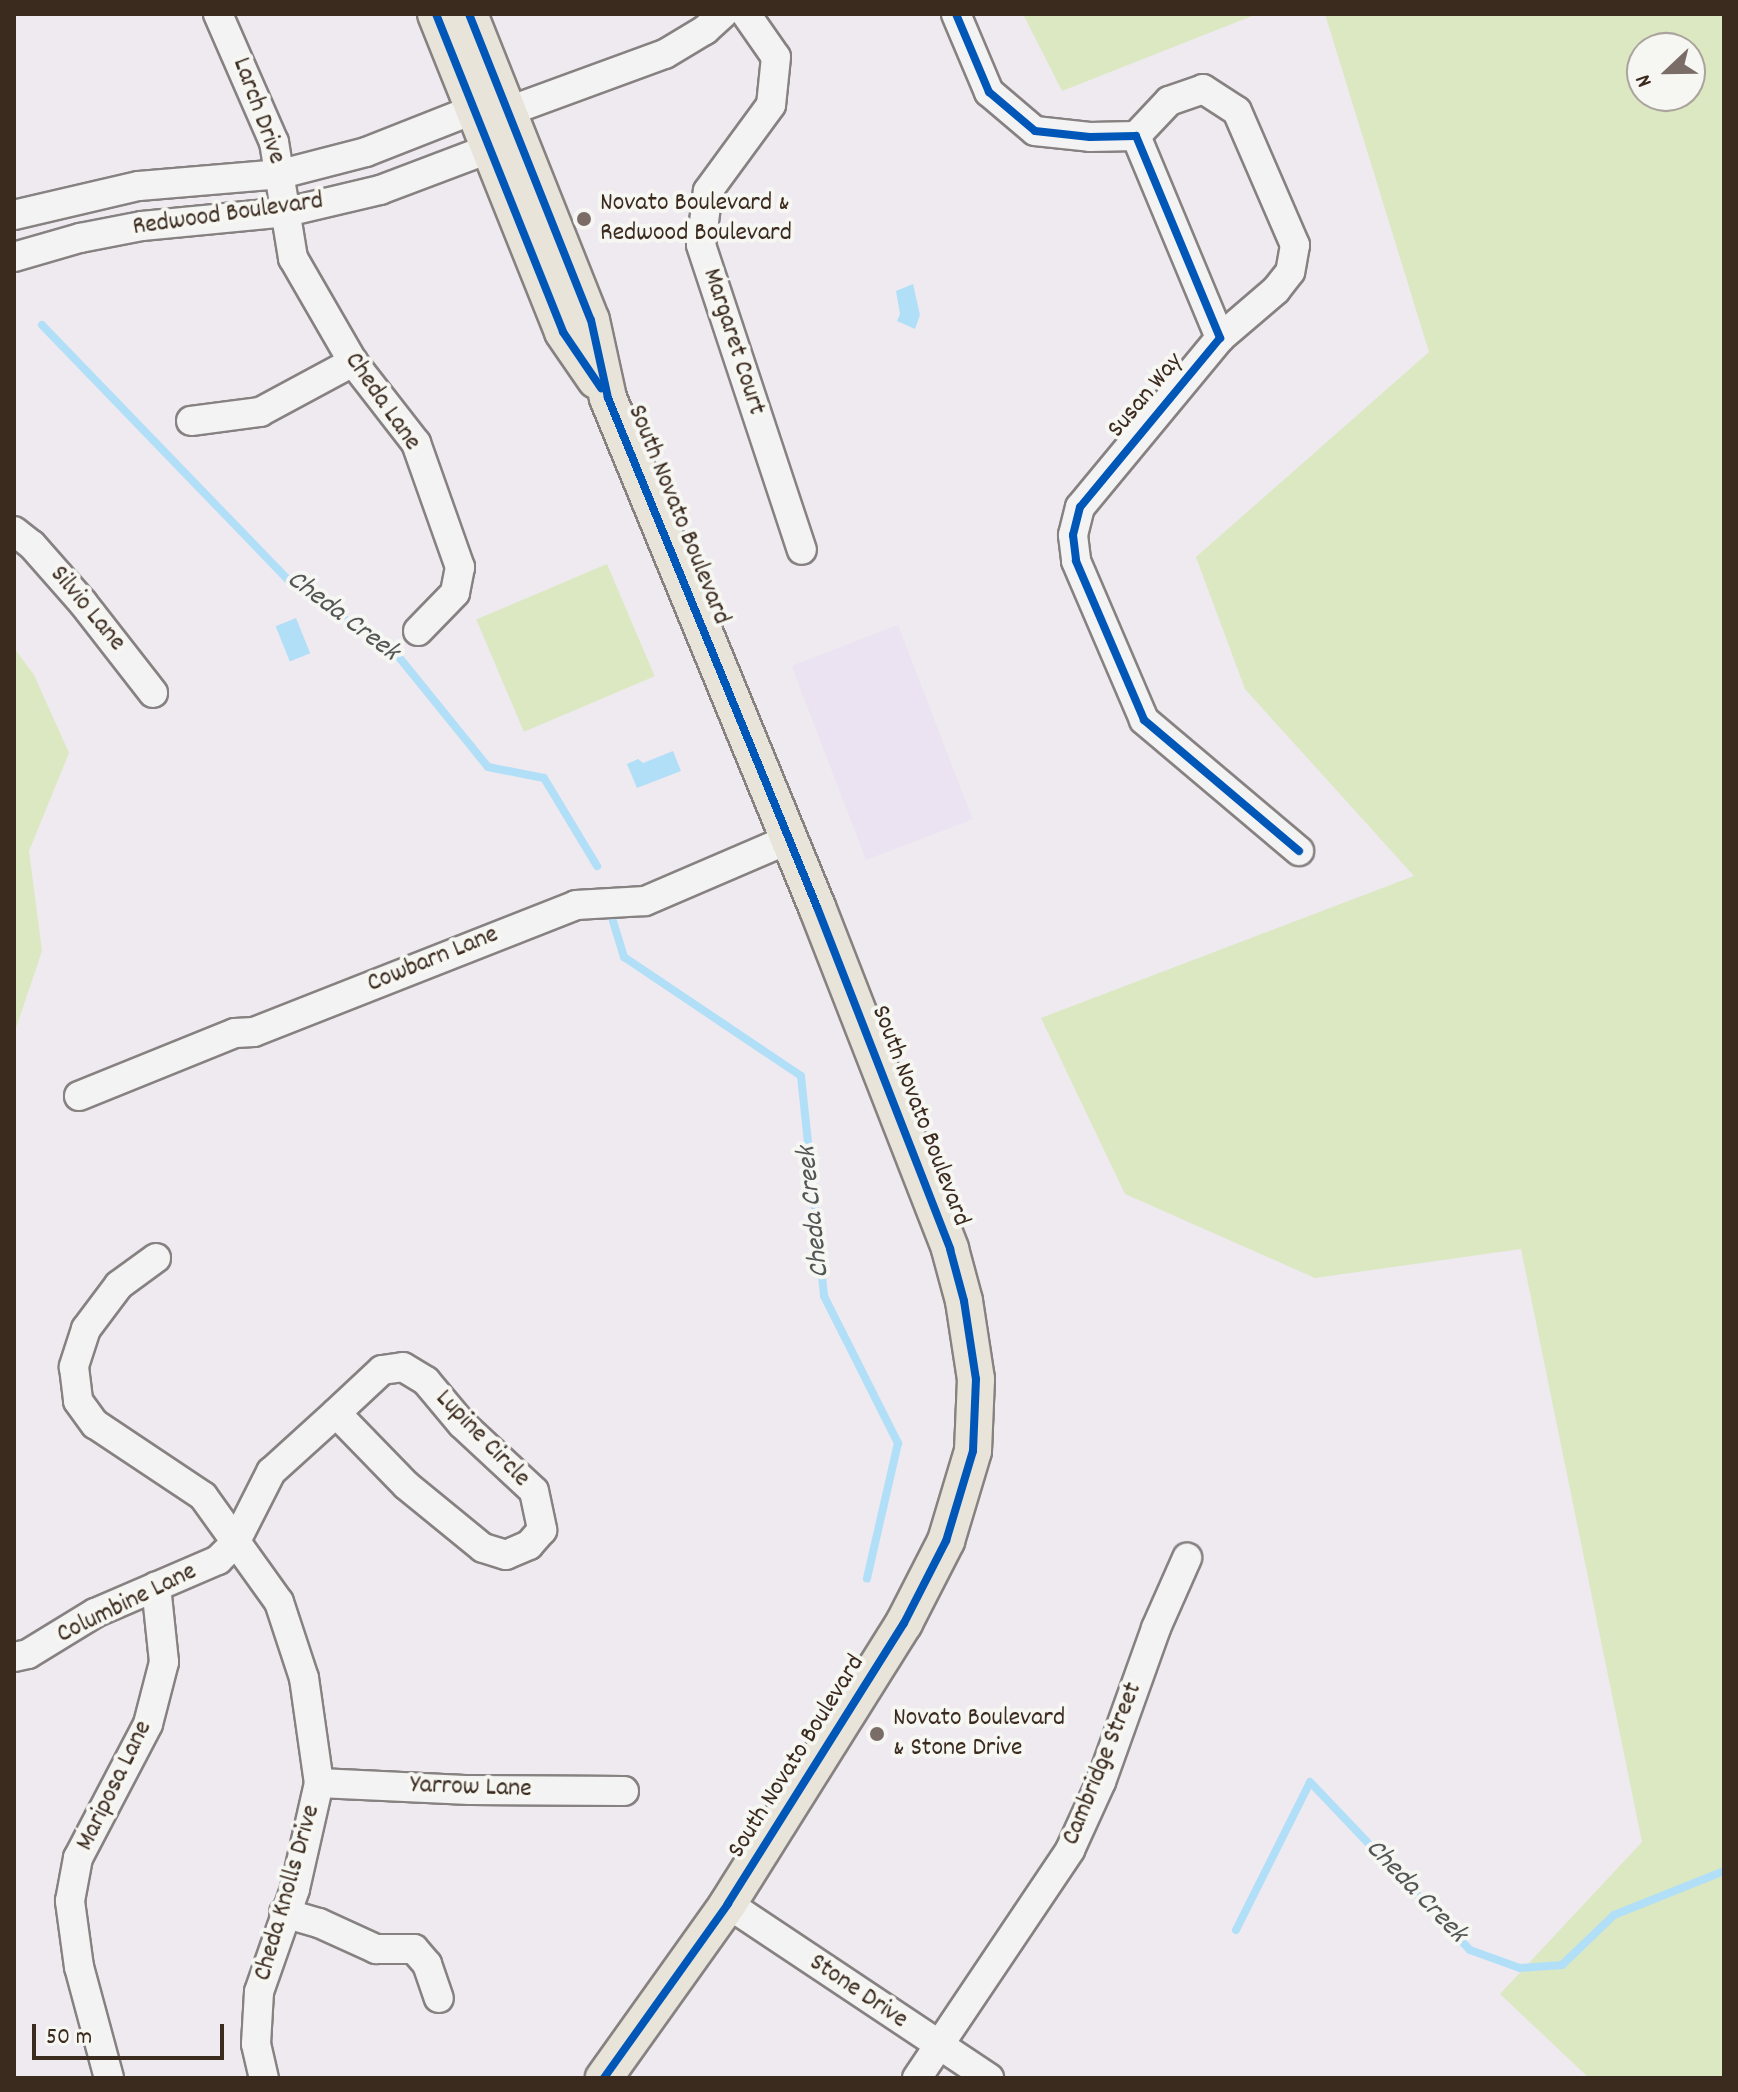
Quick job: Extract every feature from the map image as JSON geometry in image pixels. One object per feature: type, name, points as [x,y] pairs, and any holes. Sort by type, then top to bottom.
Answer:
[{"type":"main road","name":"South Novato Boulevard","points":[[436,14],[492,110],[591,320],[608,398],[790,839],[950,1249],[964,1301],[976,1379],[973,1451],[946,1541],[904,1623],[728,1904],[604,2078]]},
{"type":"main road","name":"South Novato Boulevard","points":[[469,14],[492,110],[491,148],[563,332],[608,398]]},
{"type":"street","name":"Larch Drive","points":[[218,14],[274,142],[287,212]]},
{"type":"street","name":"Redwood Boulevard","points":[[14,215],[139,186],[281,174],[366,152],[665,54],[705,30],[723,14]]},
{"type":"street","name":"Margaret Court","points":[[746,14],[776,57],[771,105],[708,191],[701,245],[802,550]]},
{"type":"street","points":[[956,14],[989,92],[1035,131],[1090,137],[1136,136],[1220,338]]},
{"type":"street","name":"Susan Way","points":[[1136,136],[1169,101],[1203,89],[1237,111],[1295,245],[1290,272],[1276,290],[1220,338],[1080,507],[1073,535],[1076,561],[1144,720],[1299,851]]},
{"type":"street","name":"Redwood Boulevard","points":[[14,257],[80,238],[142,226],[287,212],[380,190],[491,148]]},
{"type":"street","name":"Cheda Lane","points":[[287,212],[293,258],[353,362],[416,443],[460,567],[455,593],[418,631]]},
{"type":"street","points":[[191,421],[260,412],[353,362]]},
{"type":"street","name":"Silvio Lane","points":[[14,531],[32,545],[83,603],[153,693]]},
{"type":"street","name":"Cowbarn Lane","points":[[79,1096],[235,1033],[254,1032],[576,905],[645,901],[790,839]]},
{"type":"street","name":"Cheda Knolls Drive","points":[[156,1258],[119,1285],[86,1329],[74,1367],[78,1401],[95,1424],[203,1496],[279,1602],[304,1678],[319,1783],[308,1844],[259,1992],[256,2044],[264,2078]]},
{"type":"street","name":"Lupine Circle","points":[[235,1543],[271,1472],[382,1370],[403,1367],[426,1381],[462,1424],[534,1491],[542,1530],[529,1545],[506,1555],[483,1548],[406,1485],[336,1413]]},
{"type":"street","name":"Columbine Lane","points":[[14,1657],[28,1654],[95,1613],[218,1560],[235,1543]]},
{"type":"street","name":"Cambridge Street","points":[[917,2078],[1070,1850],[1101,1782],[1156,1628],[1187,1558]]},
{"type":"street","name":"Mariposa Lane","points":[[109,2078],[79,1967],[70,1901],[78,1858],[148,1724],[164,1662],[156,1586]]},
{"type":"street","name":"Yarrow Lane","points":[[319,1783],[470,1790],[624,1791]]},
{"type":"street","name":"Stone Drive","points":[[728,1904],[989,2078]]},
{"type":"street","points":[[284,1913],[319,1923],[376,1949],[414,1949],[427,1964],[439,1998]]},
{"type":"shaded area","points":[[898,625],[973,819],[866,860],[792,666]]},
{"type":"green space","points":[[1023,14],[1257,14],[1062,91]]},
{"type":"green space","points":[[1325,14],[1724,14],[1724,2078],[1589,2078],[1500,1994],[1642,1842],[1521,1249],[1315,1278],[1125,1194],[1041,1018],[1414,876],[1245,689],[1196,557],[1429,352]]},
{"type":"green space","points":[[607,564],[655,676],[524,732],[476,619]]},
{"type":"green space","points":[[14,648],[34,675],[69,753],[29,851],[42,951],[14,1034]]},
{"type":"water","points":[[913,284],[920,315],[915,329],[897,321],[900,314],[896,291]]},
{"type":"water","points":[[296,618],[310,653],[290,661],[276,626]]},
{"type":"water","points":[[673,751],[681,771],[637,788],[627,764],[638,759],[643,763]]},
{"type":"waterway","name":"Cheda Creek","points":[[42,325],[294,586],[394,651],[488,767],[544,778],[597,866]]},
{"type":"waterway","name":"Cheda Creek","points":[[613,921],[624,957],[801,1076],[824,1296],[898,1443],[867,1578]]},
{"type":"waterway","name":"Cheda Creek","points":[[1236,1930],[1310,1782],[1470,1950],[1520,1968],[1562,1965],[1614,1915],[1724,1871]]},
{"type":"cycle path","points":[[436,14],[563,332],[601,388]]},
{"type":"cycle path","points":[[469,14],[591,320],[608,398],[817,907],[950,1249],[964,1301],[976,1379],[973,1451],[946,1541],[904,1623],[728,1904],[604,2078]]},
{"type":"cycle path","points":[[956,14],[989,92],[1035,131],[1090,137],[1136,136],[1220,338],[1080,507],[1073,535],[1076,561],[1144,720],[1299,851]]},
{"type":"place","name":"Novato Boulevard & Redwood Boulevard","points":[[584,219]]},
{"type":"place","name":"Novato Boulevard & Stone Drive","points":[[877,1734]]}]
